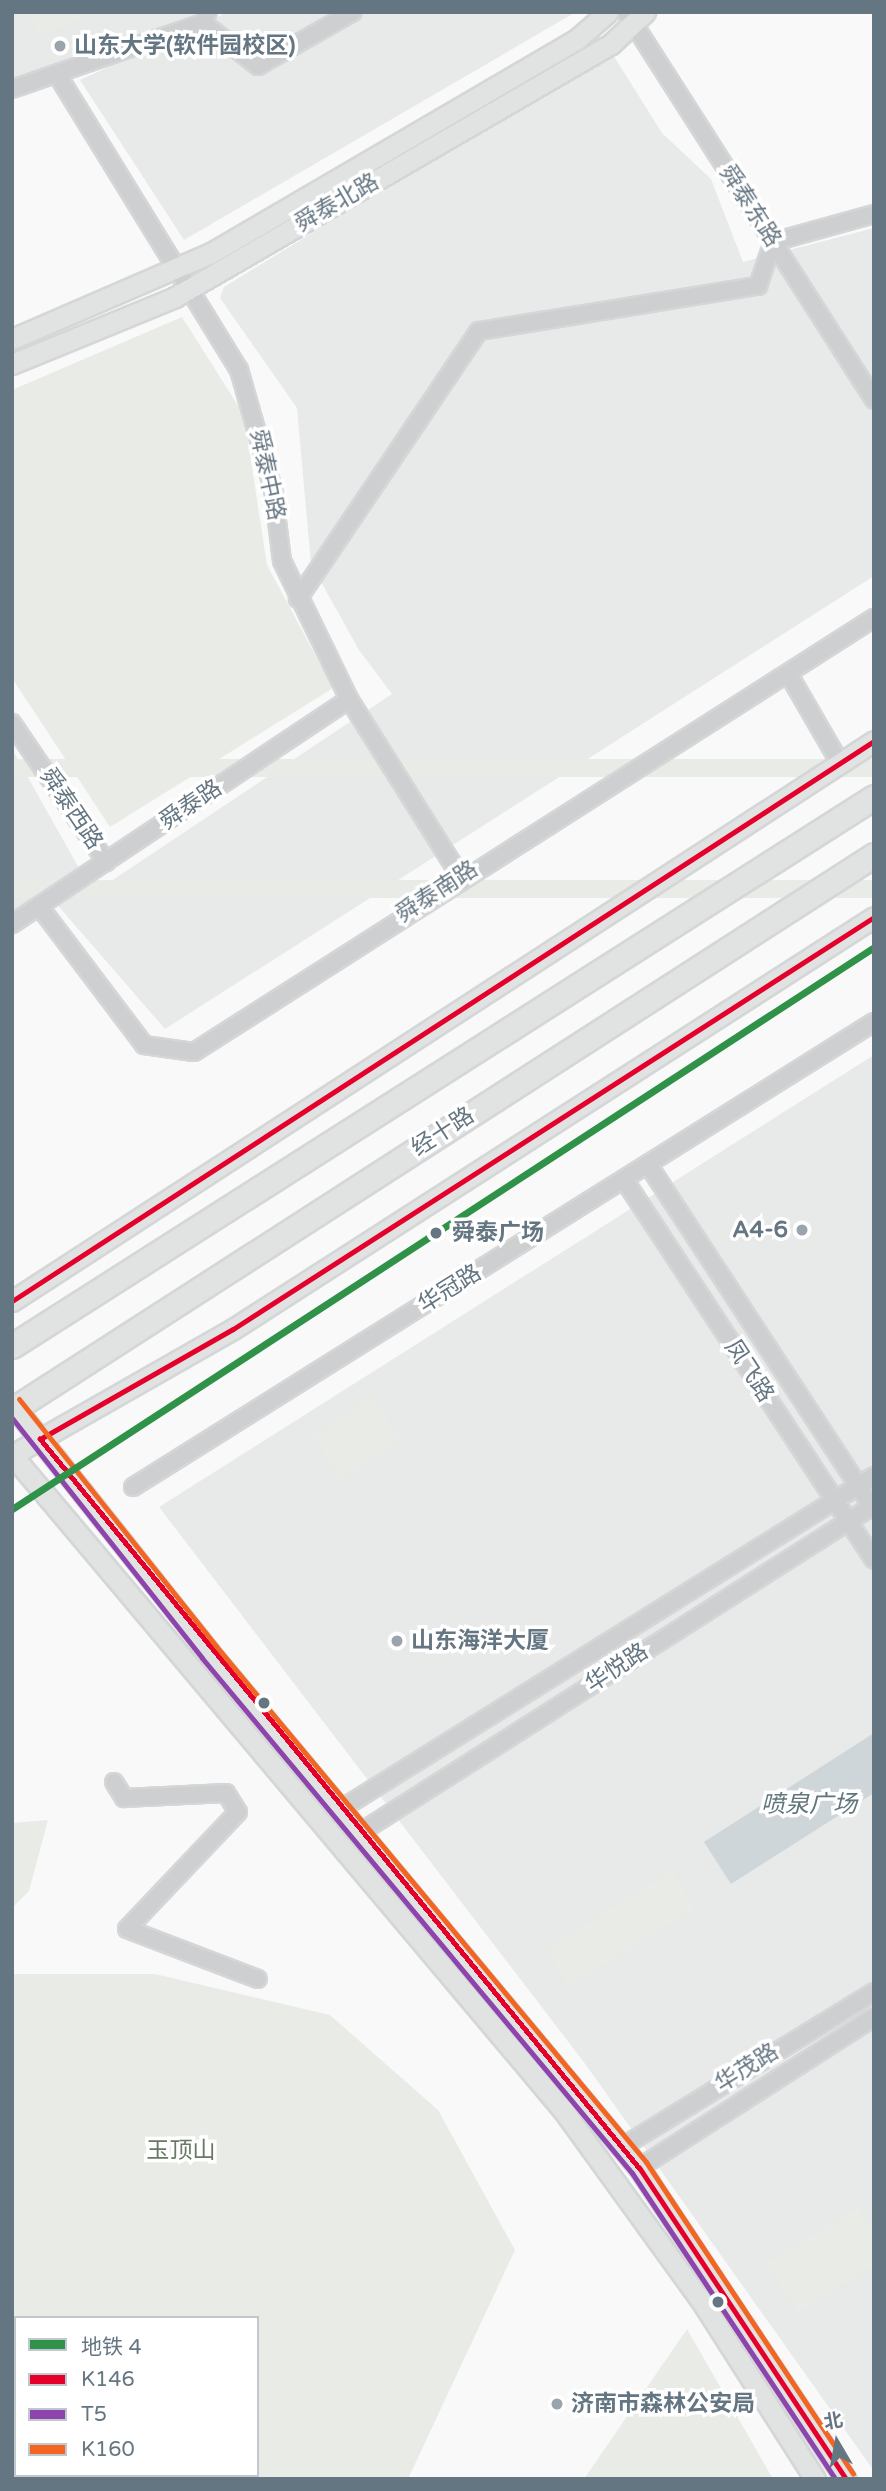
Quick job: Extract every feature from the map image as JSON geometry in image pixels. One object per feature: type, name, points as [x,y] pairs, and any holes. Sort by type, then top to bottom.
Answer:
[{"type":"highway","points":[[12,1346],[874,797]]},
{"type":"highway","name":"经十路","points":[[13,1407],[874,855]]},
{"type":"main road","points":[[12,339],[186,277],[577,38],[608,12]]},
{"type":"main road","name":"舜泰北路","points":[[12,363],[186,277],[611,44],[634,16]]},
{"type":"main road","points":[[12,1301],[874,741]]},
{"type":"main road","points":[[815,2479],[700,2299],[563,2110],[12,1455],[233,1329],[874,917]]},
{"type":"main road","points":[[13,1407],[639,2168],[846,2479]]},
{"type":"street","points":[[12,89],[206,18],[258,66],[352,12]]},
{"type":"street","name":"舜泰东路","points":[[634,16],[874,400]]},
{"type":"street","name":"舜泰中路","points":[[57,74],[186,277],[239,370],[273,489],[282,561],[298,600],[341,675],[349,699]]},
{"type":"street","points":[[298,600],[479,331],[758,286],[773,242],[874,214]]},
{"type":"street","name":"舜泰南路","points":[[38,906],[144,1045],[194,1052],[460,876],[789,675],[874,618]]},
{"type":"street","points":[[789,675],[840,763]]},
{"type":"street","points":[[349,699],[460,876]]},
{"type":"street","name":"舜泰路","points":[[12,924],[349,699]]},
{"type":"street","name":"舜泰西路","points":[[12,723],[106,862]]},
{"type":"street","name":"华冠路","points":[[133,1487],[649,1166],[874,1022]]},
{"type":"street","name":"凤飞路","points":[[649,1166],[873,1508]]},
{"type":"street","name":"凤飞路","points":[[625,1181],[874,1560]]},
{"type":"street","points":[[341,1809],[874,1476]]},
{"type":"street","name":"华悦路","points":[[361,1832],[848,1521],[873,1508]]},
{"type":"street","points":[[114,1782],[124,1798],[226,1793],[238,1812],[127,1929],[258,1979]]},
{"type":"street","name":"华茂路","points":[[622,2147],[874,1992]]},
{"type":"street","name":"华茂路","points":[[639,2168],[874,2017]]},
{"type":"shaded area","name":"山东大学(软件园校区)","points":[[12,12],[201,12],[12,79]]},
{"type":"shaded area","points":[[228,12],[576,12],[184,240],[80,80]]},
{"type":"shaded area","points":[[610,50],[662,133],[711,179],[743,262],[874,228],[874,576],[165,1029],[47,893],[12,913],[12,749],[93,893],[392,694],[359,650],[311,564],[297,408],[220,298],[224,287]]},
{"type":"shaded area","points":[[874,1055],[874,2471],[586,2065],[159,1507]]},
{"type":"green space","points":[[28,12],[97,12],[38,37]]},
{"type":"green space","points":[[182,317],[244,415],[267,565],[333,688],[110,827],[12,678],[12,390]]},
{"type":"green space","points":[[12,759],[874,759],[874,777],[12,777]]},
{"type":"green space","points":[[12,880],[874,880],[874,898],[12,898]]},
{"type":"green space","points":[[371,1396],[401,1439],[342,1480],[312,1437]]},
{"type":"green space","points":[[48,1820],[29,1891],[12,1908],[12,1823]]},
{"type":"green space","points":[[672,1870],[695,1907],[568,1987],[545,1949]]},
{"type":"green space","name":"玉顶山","points":[[12,1974],[155,1974],[330,2015],[438,2110],[515,2250],[408,2479],[12,2479]]},
{"type":"green space","points":[[858,2208],[874,2233],[874,2265],[798,2312],[765,2264]]},
{"type":"green space","points":[[687,2329],[773,2479],[584,2479]]},
{"type":"water","name":"喷泉广场","points":[[874,1733],[874,1793],[731,1884],[704,1842]]},
{"type":"metro line","name":"4","points":[[12,1509],[874,947]]},
{"type":"transit line","name":"K146","points":[[12,1301],[874,741]]},
{"type":"transit line","name":"K146","points":[[846,2479],[639,2168],[40,1439],[233,1329],[874,917]]},
{"type":"transit line","name":"K160","points":[[19,1399],[216,1646],[646,2162],[853,2474]]},
{"type":"transit line","name":"T5","points":[[12,1418],[202,1658],[632,2173],[835,2479]]},
{"type":"place","name":"山东大学(软件园校区)","points":[[60,46]]},
{"type":"place","name":"A4-6","points":[[802,1230]]},
{"type":"place","name":"舜泰广场","points":[[436,1233]]},
{"type":"place","name":"山东海洋大厦","points":[[397,1641]]},
{"type":"place","name":"济南市森林公安局","points":[[557,2404]]}]
